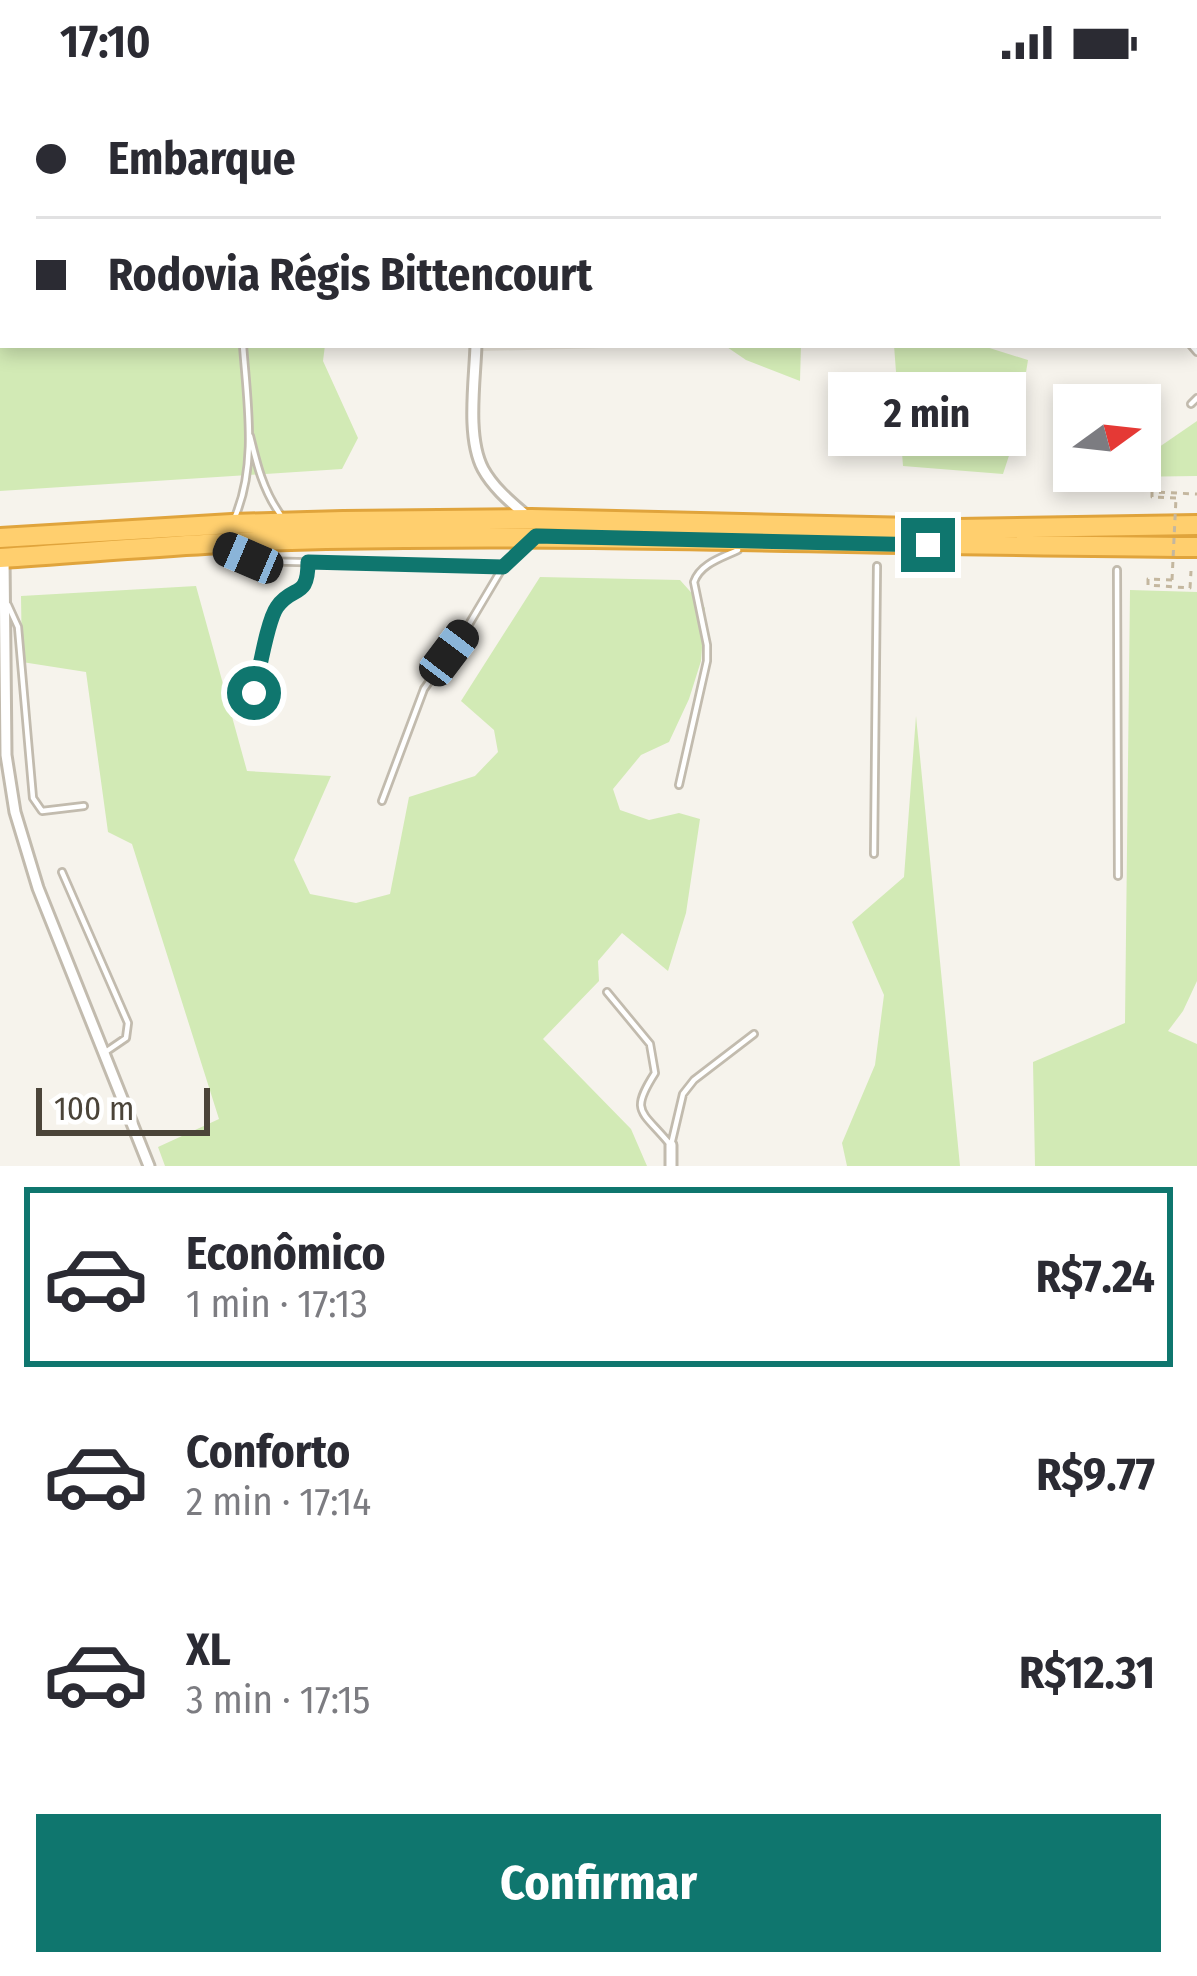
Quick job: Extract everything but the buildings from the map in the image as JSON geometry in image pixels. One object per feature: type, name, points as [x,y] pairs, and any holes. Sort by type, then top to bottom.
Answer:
[{"type":"highway","points":[[1,551],[286,522],[968,546],[1197,547]]},
{"type":"highway","points":[[1,551],[533,528],[1197,525]]},
{"type":"street","points":[[476,348],[478,456],[492,482],[533,528]]},
{"type":"street","points":[[1,551],[6,755],[15,812],[38,888],[149,1166]]},
{"type":"street","points":[[671,1145],[671,1166]]},
{"type":"lane","points":[[232,524],[244,488],[249,431],[243,348]]},
{"type":"lane","points":[[249,431],[268,496],[286,522]]},
{"type":"lane","points":[[382,801],[424,689],[533,528]]},
{"type":"lane","points":[[213,543],[256,561],[503,567]]},
{"type":"lane","points":[[680,785],[707,661],[694,582],[706,565],[738,550]]},
{"type":"lane","points":[[254,693],[275,610],[304,587],[308,562]]},
{"type":"lane","points":[[874,854],[877,566]]},
{"type":"lane","points":[[1117,570],[1118,876]]},
{"type":"lane","points":[[5,600],[18,627],[33,798],[41,811],[84,806]]},
{"type":"lane","points":[[62,872],[128,1023],[126,1038],[104,1053]]},
{"type":"lane","points":[[607,992],[650,1045],[655,1073],[640,1105],[671,1145]]},
{"type":"lane","points":[[671,1145],[683,1094],[754,1034]]},
{"type":"path","points":[[1191,571],[1190,588],[1148,586],[1148,579],[1172,580],[1176,498],[1152,497],[1152,492],[1197,494]]},
{"type":"shaded area","points":[[484,348],[605,348],[483,351]]},
{"type":"green space","points":[[0,348],[325,348],[323,361],[358,438],[342,469],[0,491]]},
{"type":"green space","points":[[728,348],[801,348],[800,381]]},
{"type":"green space","points":[[894,348],[990,348],[1028,360],[1016,434],[1003,474],[903,466]]},
{"type":"green space","points":[[1197,421],[1197,476],[1161,476],[1161,446]]},
{"type":"green space","points":[[540,577],[680,580],[705,608],[701,661],[669,742],[641,755],[613,789],[620,810],[649,820],[679,813],[700,819],[686,913],[668,971],[622,933],[598,961],[599,981],[543,1039],[631,1129],[647,1166],[165,1166],[158,1147],[219,1119],[132,844],[108,832],[86,672],[22,662],[21,596],[196,586],[247,771],[331,776],[294,860],[310,894],[356,903],[390,894],[409,797],[475,776],[498,752],[494,730],[461,701]]},
{"type":"green space","points":[[1130,590],[1197,592],[1197,981],[1168,1031],[1197,1044],[1197,1166],[1035,1166],[1033,1062],[1125,1023]]},
{"type":"green space","points":[[916,716],[960,1166],[847,1166],[842,1143],[875,1065],[884,995],[852,922],[904,877]]},
{"type":"route","points":[[254,693],[275,610],[304,587],[308,562],[503,567],[536,536],[928,545]]}]
